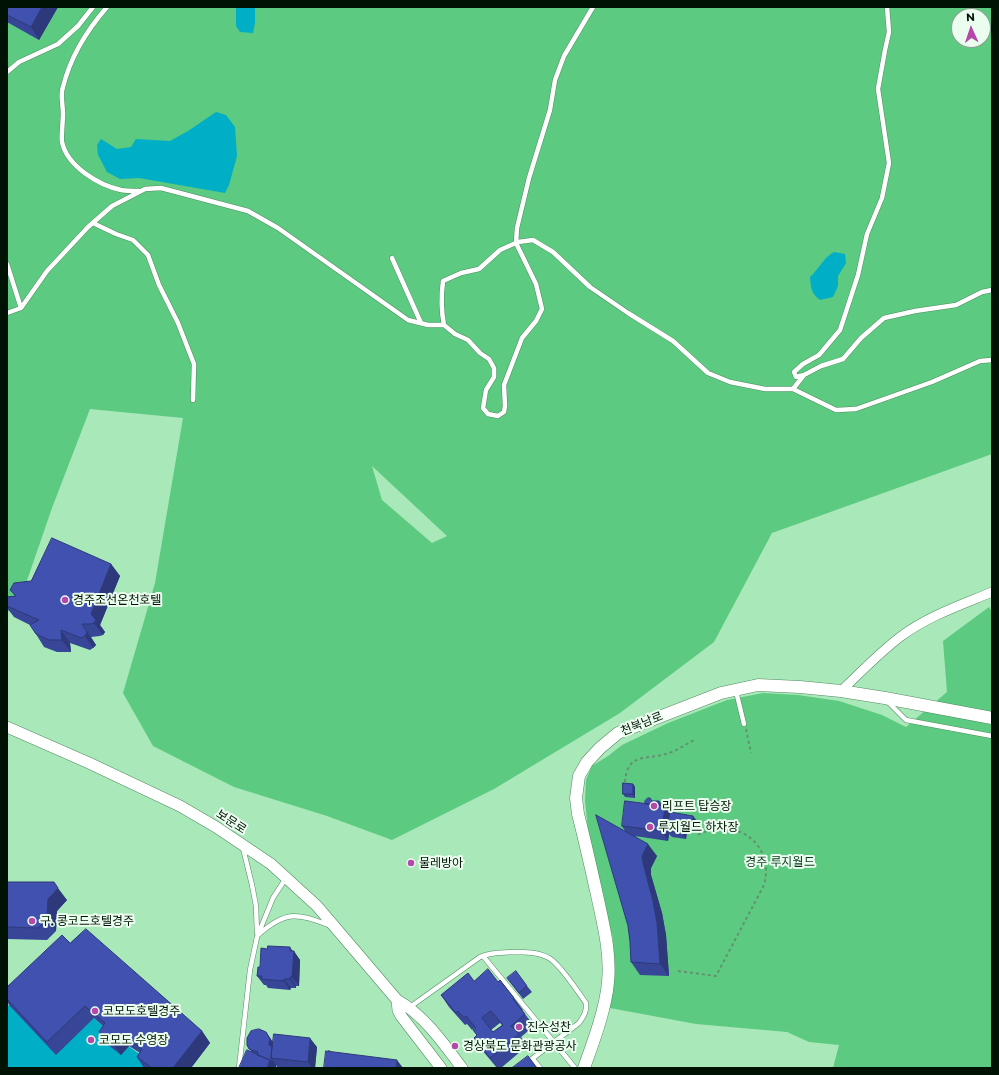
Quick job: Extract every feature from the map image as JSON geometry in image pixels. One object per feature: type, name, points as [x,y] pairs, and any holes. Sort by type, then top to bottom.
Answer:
[{"type":"main road","name":"천북남로","points":[[584,1068],[606,997],[608,963],[607,938],[578,814],[576,798],[579,776],[587,762],[600,748],[618,733],[721,693],[758,685],[841,691],[992,718]]},
{"type":"street","points":[[841,691],[901,636],[947,610],[992,592]]},
{"type":"street","name":"보문로","points":[[7,727],[89,763],[180,806],[271,864],[317,906],[397,1000],[410,1007],[442,1041],[462,1068]]},
{"type":"street","name":"보문로","points":[[397,1000],[398,1010],[440,1068]]},
{"type":"lane","points":[[7,72],[19,62],[58,44],[78,26],[91,7]]},
{"type":"lane","points":[[108,7],[92,26],[79,48],[62,88],[62,141],[71,160],[100,184],[122,190],[141,191]]},
{"type":"lane","points":[[7,313],[21,308],[47,271],[93,223],[112,206],[145,189],[161,188],[248,211],[278,228],[408,320],[428,325],[444,325],[456,334],[468,340],[480,353],[489,358],[494,368],[494,378],[486,390],[483,408],[488,414],[498,416],[504,412],[504,385],[522,338],[536,321],[542,309],[536,284],[516,243],[517,228],[529,178],[550,110],[555,80],[564,56],[593,7]]},
{"type":"lane","points":[[888,7],[889,32],[884,50],[878,89],[889,163],[882,198],[867,234],[858,275],[840,330],[819,355],[803,364],[794,372],[796,377],[804,375],[821,366],[843,359],[861,338],[884,318],[915,311],[956,305],[982,292],[992,290]]},
{"type":"lane","points":[[93,223],[133,240],[148,255],[159,285],[178,323],[194,364],[193,400]]},
{"type":"lane","points":[[444,325],[441,296],[443,281],[461,273],[479,269],[500,250],[516,243],[533,240],[553,252],[590,287],[673,341],[708,373],[730,382],[765,389],[793,389],[836,410],[856,408],[932,382],[980,361],[992,360]]},
{"type":"lane","points":[[392,258],[421,323]]},
{"type":"lane","points":[[7,264],[21,308]]},
{"type":"lane","points":[[793,389],[804,375]]},
{"type":"lane","points":[[736,689],[744,724]]},
{"type":"lane","points":[[885,698],[906,720],[992,736]]},
{"type":"lane","points":[[242,845],[256,906],[257,936]]},
{"type":"lane","points":[[239,1068],[250,970],[257,936],[273,898],[286,878]]},
{"type":"lane","points":[[257,936],[271,923],[292,916],[307,917],[336,928]]},
{"type":"lane","points":[[410,1007],[483,956],[496,953],[524,952],[550,958],[586,1003],[586,1013],[580,1023],[520,1068]]},
{"type":"lane","points":[[483,956],[576,1068]]},
{"type":"lane","points":[[533,1059],[540,1068]]},
{"type":"path","points":[[744,724],[752,753]]},
{"type":"path","points":[[625,782],[628,768],[634,760],[674,751],[696,738]]},
{"type":"path","points":[[678,971],[716,976],[764,885],[767,874],[765,859],[762,852],[758,845],[746,834],[732,830],[716,829],[704,831],[698,835]]},
{"type":"path","points":[[328,1054],[329,1047]]},
{"type":"green space","points":[[7,7],[992,7],[992,454],[772,533],[714,642],[620,713],[494,789],[392,840],[327,816],[234,787],[153,746],[123,693],[155,583],[183,418],[90,409],[52,508],[22,595],[7,613]],"holes":[[[372,466],[447,536],[432,543],[382,500]]]},
{"type":"green space","name":"경주 루지월드","points":[[989,607],[992,612],[992,1068],[833,1068],[839,1045],[809,1042],[787,1032],[696,1024],[610,1008],[609,1001],[614,966],[613,939],[589,840],[585,801],[586,780],[592,766],[622,745],[668,723],[727,700],[763,693],[798,695],[839,701],[882,715],[906,727],[947,692],[943,641]]},
{"type":"water","points":[[236,7],[255,7],[255,23],[253,33],[240,32],[236,26]]},
{"type":"water","points":[[216,112],[226,115],[235,127],[237,156],[229,185],[225,193],[139,178],[120,179],[107,172],[98,155],[97,145],[101,139],[117,149],[131,147],[136,139],[170,141]]},
{"type":"water","points":[[834,252],[845,254],[846,263],[838,276],[838,286],[833,297],[820,300],[812,290],[810,277],[827,257]]},
{"type":"water","name":"코모도 수영장","points":[[9,1005],[94,1018],[114,1036],[151,1062],[147,1068],[7,1068],[7,1007]]},
{"type":"building","points":[[7,7],[42,7],[31,27],[7,15]]},
{"type":"building","name":"경주조선온천호텔","points":[[52,538],[111,564],[91,614],[96,620],[91,624],[82,624],[87,632],[85,636],[81,638],[61,630],[62,640],[49,640],[36,634],[30,625],[39,620],[7,606],[7,597],[16,596],[10,590],[14,583],[31,581]]},
{"type":"building","points":[[623,783],[633,784],[633,794],[623,794]]},
{"type":"building","points":[[648,798],[652,801],[659,801],[659,805],[645,804],[645,801]]},
{"type":"building","points":[[625,801],[665,806],[662,831],[622,826]]},
{"type":"building","points":[[670,812],[693,816],[692,826],[683,825],[682,833],[667,831]]},
{"type":"building","points":[[596,815],[648,844],[642,856],[657,923],[660,964],[631,962],[628,926]]},
{"type":"building","points":[[7,882],[54,882],[58,888],[48,899],[47,919],[38,928],[7,927]]},
{"type":"building","name":"코모도호텔경주","points":[[86,929],[202,1031],[173,1068],[152,1068],[137,1057],[142,1049],[120,1034],[113,1043],[99,1032],[105,1023],[85,1006],[47,1042],[7,999],[7,987],[62,935],[70,943]]},
{"type":"building","points":[[268,946],[290,947],[290,951],[294,951],[292,977],[290,977],[290,979],[284,979],[284,981],[261,979],[262,976],[257,976],[258,967],[260,967],[261,948],[267,949]]},
{"type":"building","points":[[488,969],[498,982],[500,980],[525,1014],[511,1026],[519,1034],[490,1058],[474,1038],[477,1035],[473,1030],[476,1028],[466,1016],[464,1018],[458,1011],[456,1013],[441,995],[468,973],[474,981]],"holes":[[[491,1011],[503,1025],[493,1032],[482,1018]]]},
{"type":"building","points":[[516,971],[527,986],[519,993],[507,978]]},
{"type":"building","points":[[259,1029],[266,1032],[270,1039],[269,1045],[272,1046],[271,1061],[257,1055],[258,1052],[249,1049],[247,1045],[247,1038],[251,1031]]},
{"type":"building","points":[[274,1034],[310,1038],[308,1062],[271,1058]]},
{"type":"building","points":[[247,1050],[270,1060],[267,1068],[239,1068]]},
{"type":"building","points":[[326,1051],[397,1060],[396,1068],[324,1068]]},
{"type":"building","points":[[528,1056],[537,1068],[512,1068]]},
{"type":"place","name":"경주조선온천호텔","points":[[65,600]]},
{"type":"place","name":"리프트 탑승장","points":[[654,806]]},
{"type":"place","name":"루지월드 하차장","points":[[650,827]]},
{"type":"place","name":"물레방아","points":[[411,863]]},
{"type":"place","name":"구. 콩코드호텔경주","points":[[32,921]]},
{"type":"place","name":"코모도호텔경주","points":[[95,1011]]},
{"type":"place","name":"진수성찬","points":[[519,1027]]},
{"type":"place","name":"코모도 수영장","points":[[91,1040]]},
{"type":"place","name":"경상북도 문화관광공사","points":[[455,1046]]}]
